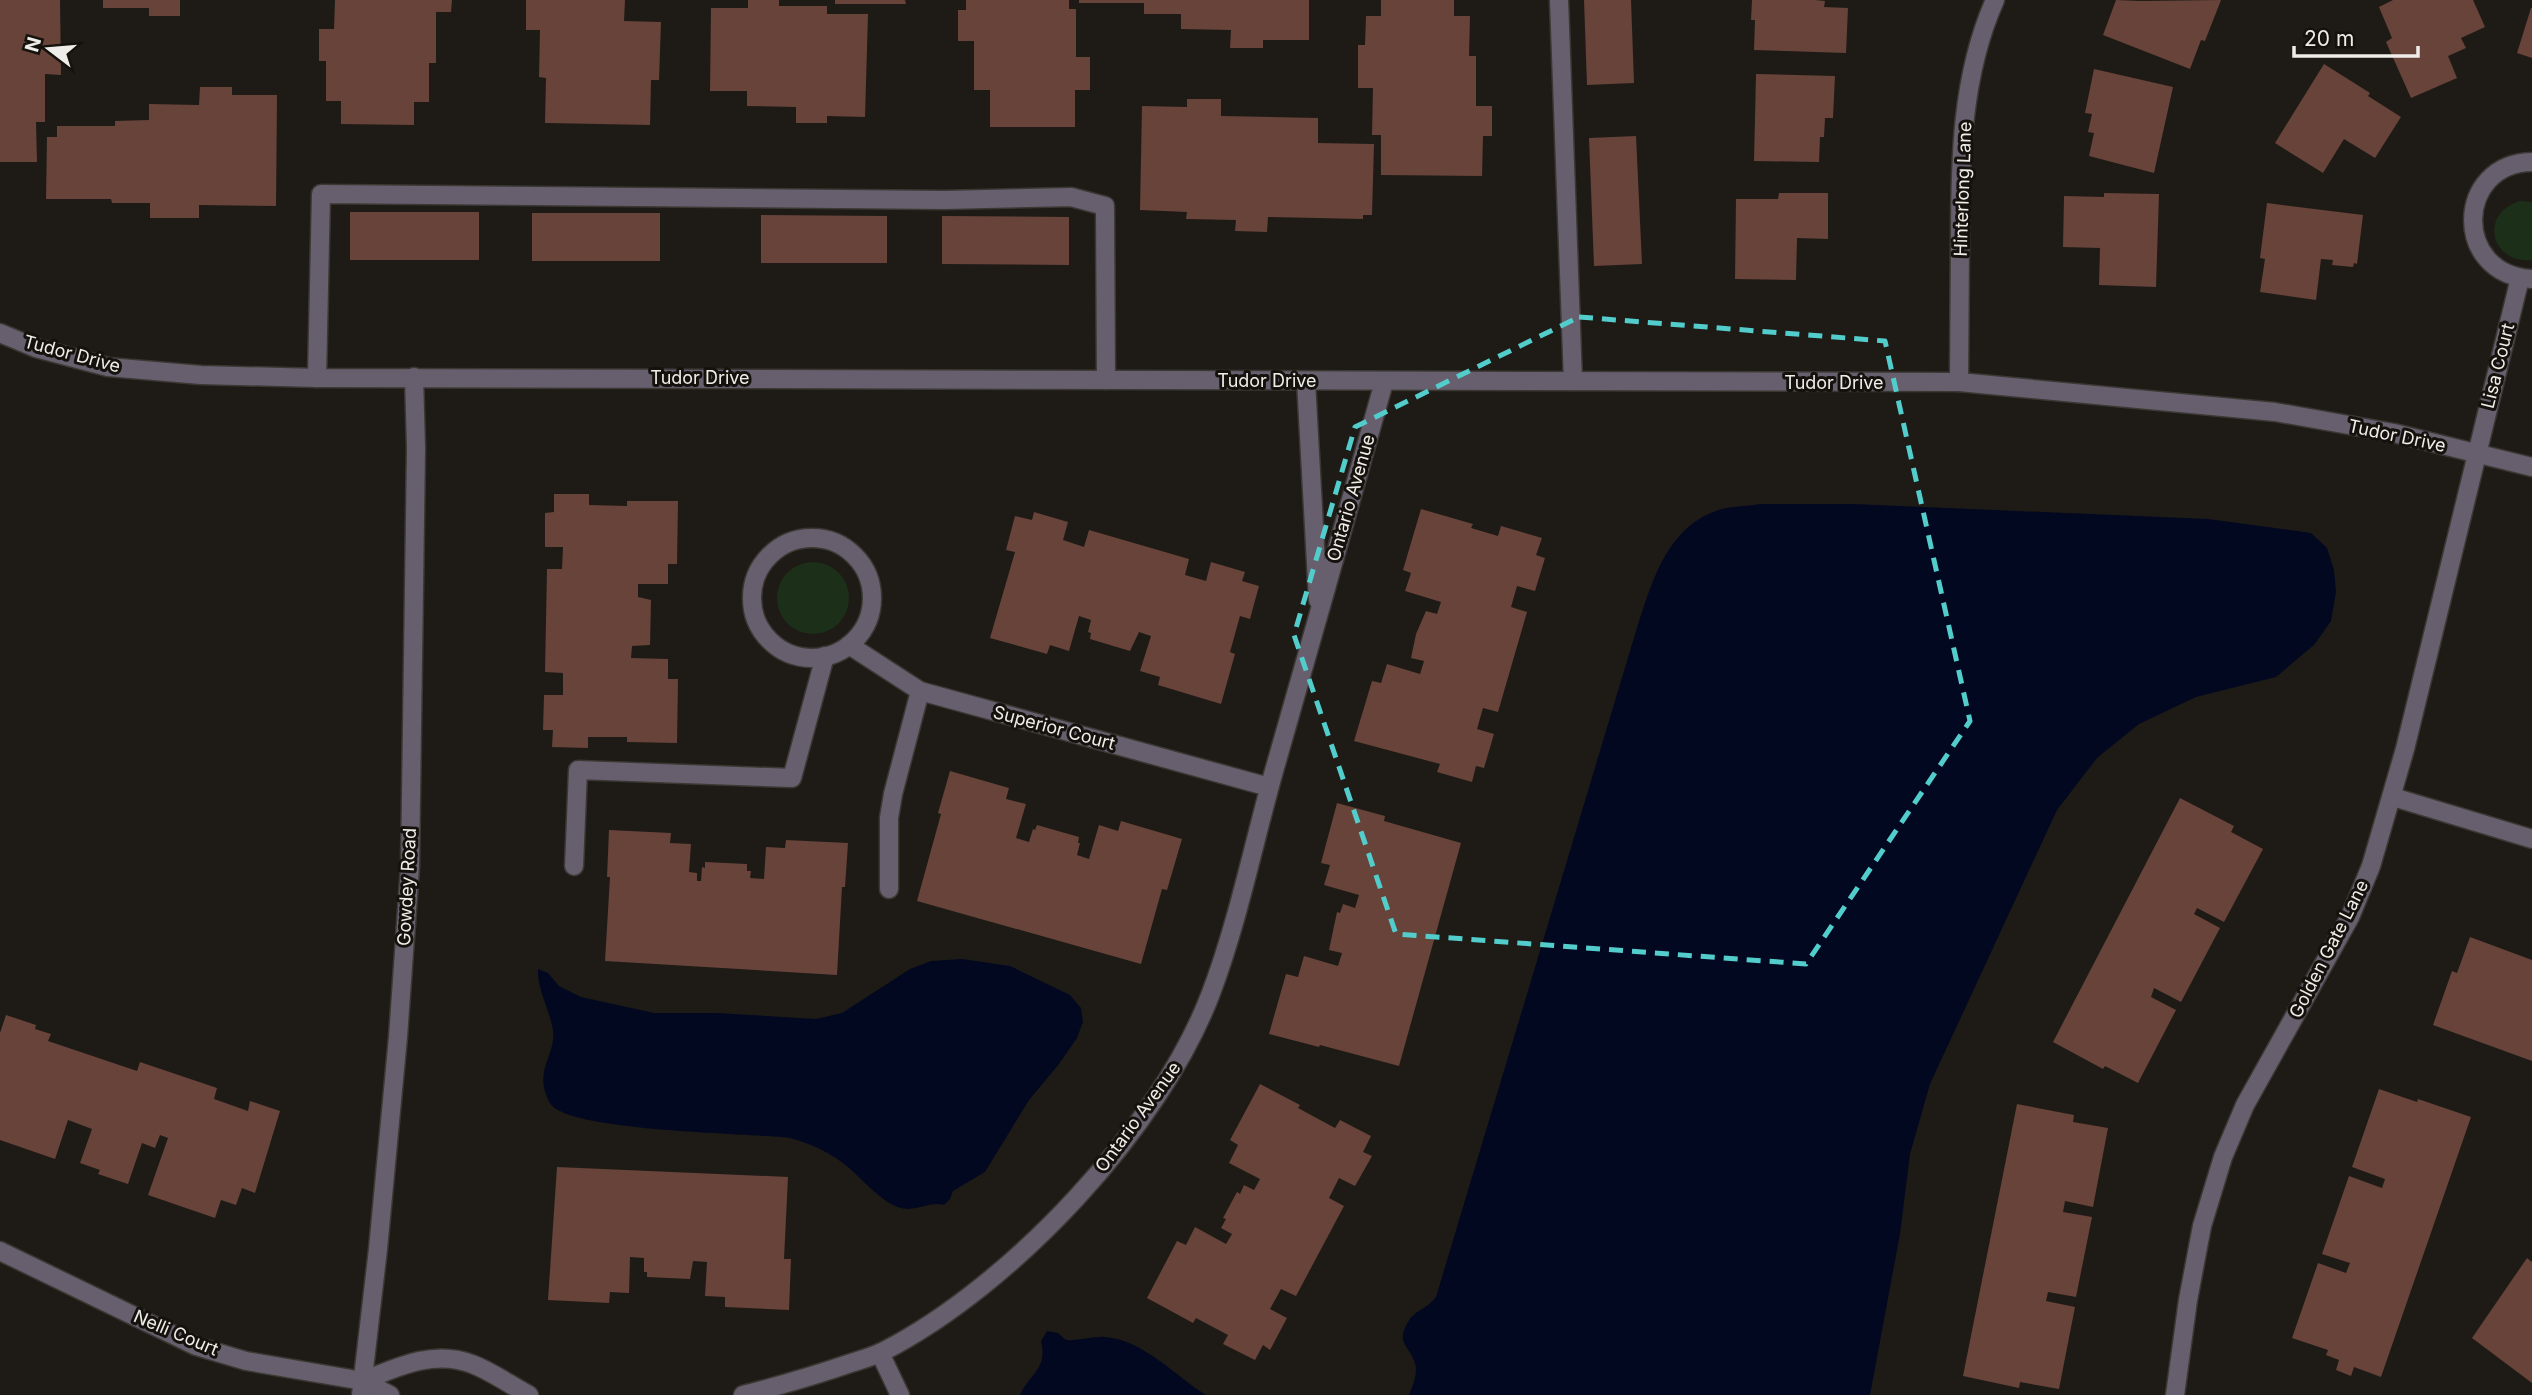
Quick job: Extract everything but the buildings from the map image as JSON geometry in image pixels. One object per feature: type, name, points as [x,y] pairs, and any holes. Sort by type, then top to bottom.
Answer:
[{"type":"street","points":[[1559,0],[1573,381]]},
{"type":"street","name":"Hinterlong Lane","points":[[1959,382],[1963,127],[1973,68],[1995,0]]},
{"type":"street","name":"Lisa Court","points":[[2476,453],[2526,278],[2500,271],[2486,258],[2476,241],[2472,220],[2476,201],[2486,183],[2501,170],[2520,162],[2532,162]]},
{"type":"street","points":[[317,378],[321,194],[944,200],[1071,197],[1105,206],[1106,380]]},
{"type":"street","name":"Tudor Drive","points":[[0,333],[36,348],[108,367],[201,375],[317,378],[1959,382],[2274,412],[2394,433],[2532,467]]},
{"type":"street","name":"Gowdey Road","points":[[362,1388],[398,1037],[410,867],[416,448],[414,377]]},
{"type":"street","name":"Ontario Avenue","points":[[1306,381],[1319,614]]},
{"type":"street","name":"Ontario Avenue","points":[[743,1395],[804,1379],[880,1353],[926,1327],[973,1294],[1030,1243],[1094,1178],[1142,1117],[1182,1055],[1210,995],[1228,941],[1384,382]]},
{"type":"street","name":"Golden Gate Lane","points":[[2175,1395],[2188,1300],[2202,1226],[2223,1157],[2245,1105],[2350,917],[2371,866],[2393,797],[2476,453]]},
{"type":"street","points":[[817,537],[837,543],[854,554],[866,570],[872,590],[871,611],[863,630],[849,645],[825,656],[804,657],[785,651],[768,639],[757,622],[752,601],[754,581],[764,562],[778,548],[797,539],[817,537]]},
{"type":"street","name":"Superior Court","points":[[849,645],[920,691],[1269,787]]},
{"type":"street","points":[[574,866],[578,770],[792,778],[825,656]]},
{"type":"street","points":[[889,889],[889,818],[892,794],[920,691]]},
{"type":"street","points":[[2393,797],[2532,839]]},
{"type":"street","name":"Nelli Court","points":[[0,1251],[196,1346],[246,1362],[362,1388]]},
{"type":"street","points":[[880,1353],[900,1395]]},
{"type":"street","points":[[362,1388],[404,1364],[438,1357],[471,1363],[529,1395]]},
{"type":"street","points":[[362,1388],[390,1395]]},
{"type":"highlighted area","points":[[1579,317],[1885,341],[1970,721],[1806,964],[1396,934],[1294,635],[1355,427]]},
{"type":"green space","points":[[2520,201],[2532,202],[2532,260],[2518,259],[2507,254],[2499,246],[2495,236],[2499,216],[2507,207]]},
{"type":"green space","points":[[820,562],[839,572],[847,584],[847,612],[839,624],[827,632],[806,634],[787,624],[779,612],[777,591],[787,572],[799,564]]},
{"type":"water","points":[[1760,504],[1853,504],[2208,519],[2311,533],[2327,548],[2334,570],[2336,592],[2331,621],[2314,645],[2276,677],[2196,697],[2139,724],[2097,758],[2057,810],[1930,1084],[1910,1154],[1900,1234],[1870,1395],[1409,1395],[1416,1367],[1403,1340],[1404,1329],[1413,1315],[1436,1297],[1636,631],[1655,576],[1674,542],[1687,528],[1703,517],[1722,509]]},
{"type":"water","points":[[962,959],[1010,966],[1070,995],[1081,1008],[1083,1022],[1077,1038],[1029,1100],[985,1172],[953,1191],[944,1205],[933,1204],[907,1209],[893,1205],[834,1157],[790,1138],[661,1130],[589,1120],[563,1113],[550,1103],[545,1092],[544,1073],[553,1031],[538,969],[548,973],[559,986],[581,997],[654,1013],[717,1013],[816,1019],[842,1013],[910,969],[931,961]]},
{"type":"water","points":[[1047,1331],[1058,1333],[1066,1340],[1105,1337],[1133,1345],[1146,1351],[1206,1395],[1020,1395],[1040,1365],[1043,1350],[1041,1341]]}]
